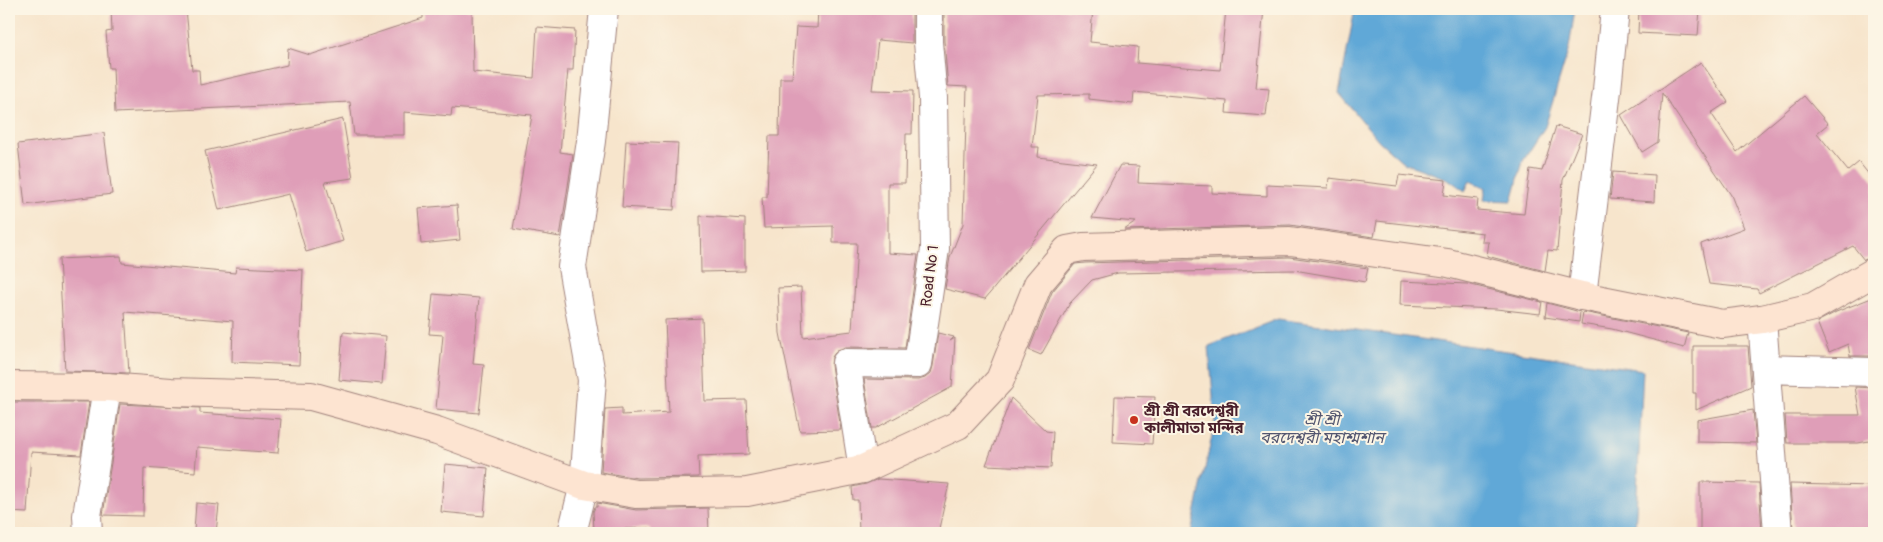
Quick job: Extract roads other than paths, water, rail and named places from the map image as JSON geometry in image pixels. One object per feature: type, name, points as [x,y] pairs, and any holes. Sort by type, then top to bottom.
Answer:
[{"type":"street","points":[[572,533],[584,485],[592,380],[572,267],[591,141],[604,9]]},
{"type":"street","name":"Road No 1","points":[[863,469],[846,362],[918,364],[935,250],[933,98],[928,42],[928,9]]},
{"type":"street","points":[[1582,296],[1615,9]]},
{"type":"street","points":[[9,386],[107,387],[171,392],[311,396],[437,431],[584,485],[636,494],[747,492],[863,469],[958,425],[1000,380],[1038,284],[1067,250],[1083,247],[1290,241],[1448,263],[1582,296],[1722,324],[1762,319],[1813,307],[1874,272]]},
{"type":"street","points":[[1762,319],[1778,533]]},
{"type":"street","points":[[1766,369],[1874,372]]},
{"type":"street","points":[[88,533],[87,516],[107,387]]},
{"type":"water","points":[[1355,9],[1575,9],[1569,48],[1545,127],[1523,161],[1512,201],[1484,200],[1486,188],[1470,181],[1465,191],[1448,179],[1404,163],[1379,141],[1339,93]]},
{"type":"water","name":"শ্রী শ্রী বরদেশ্বরী মহাশ্মশান","points":[[1278,319],[1643,370],[1635,533],[1191,533],[1215,422],[1209,346]]},
{"type":"place","name":"শ্রী শ্রী বরদেশ্বরী কালীমাতা মন্দির","points":[[1134,420]]}]
